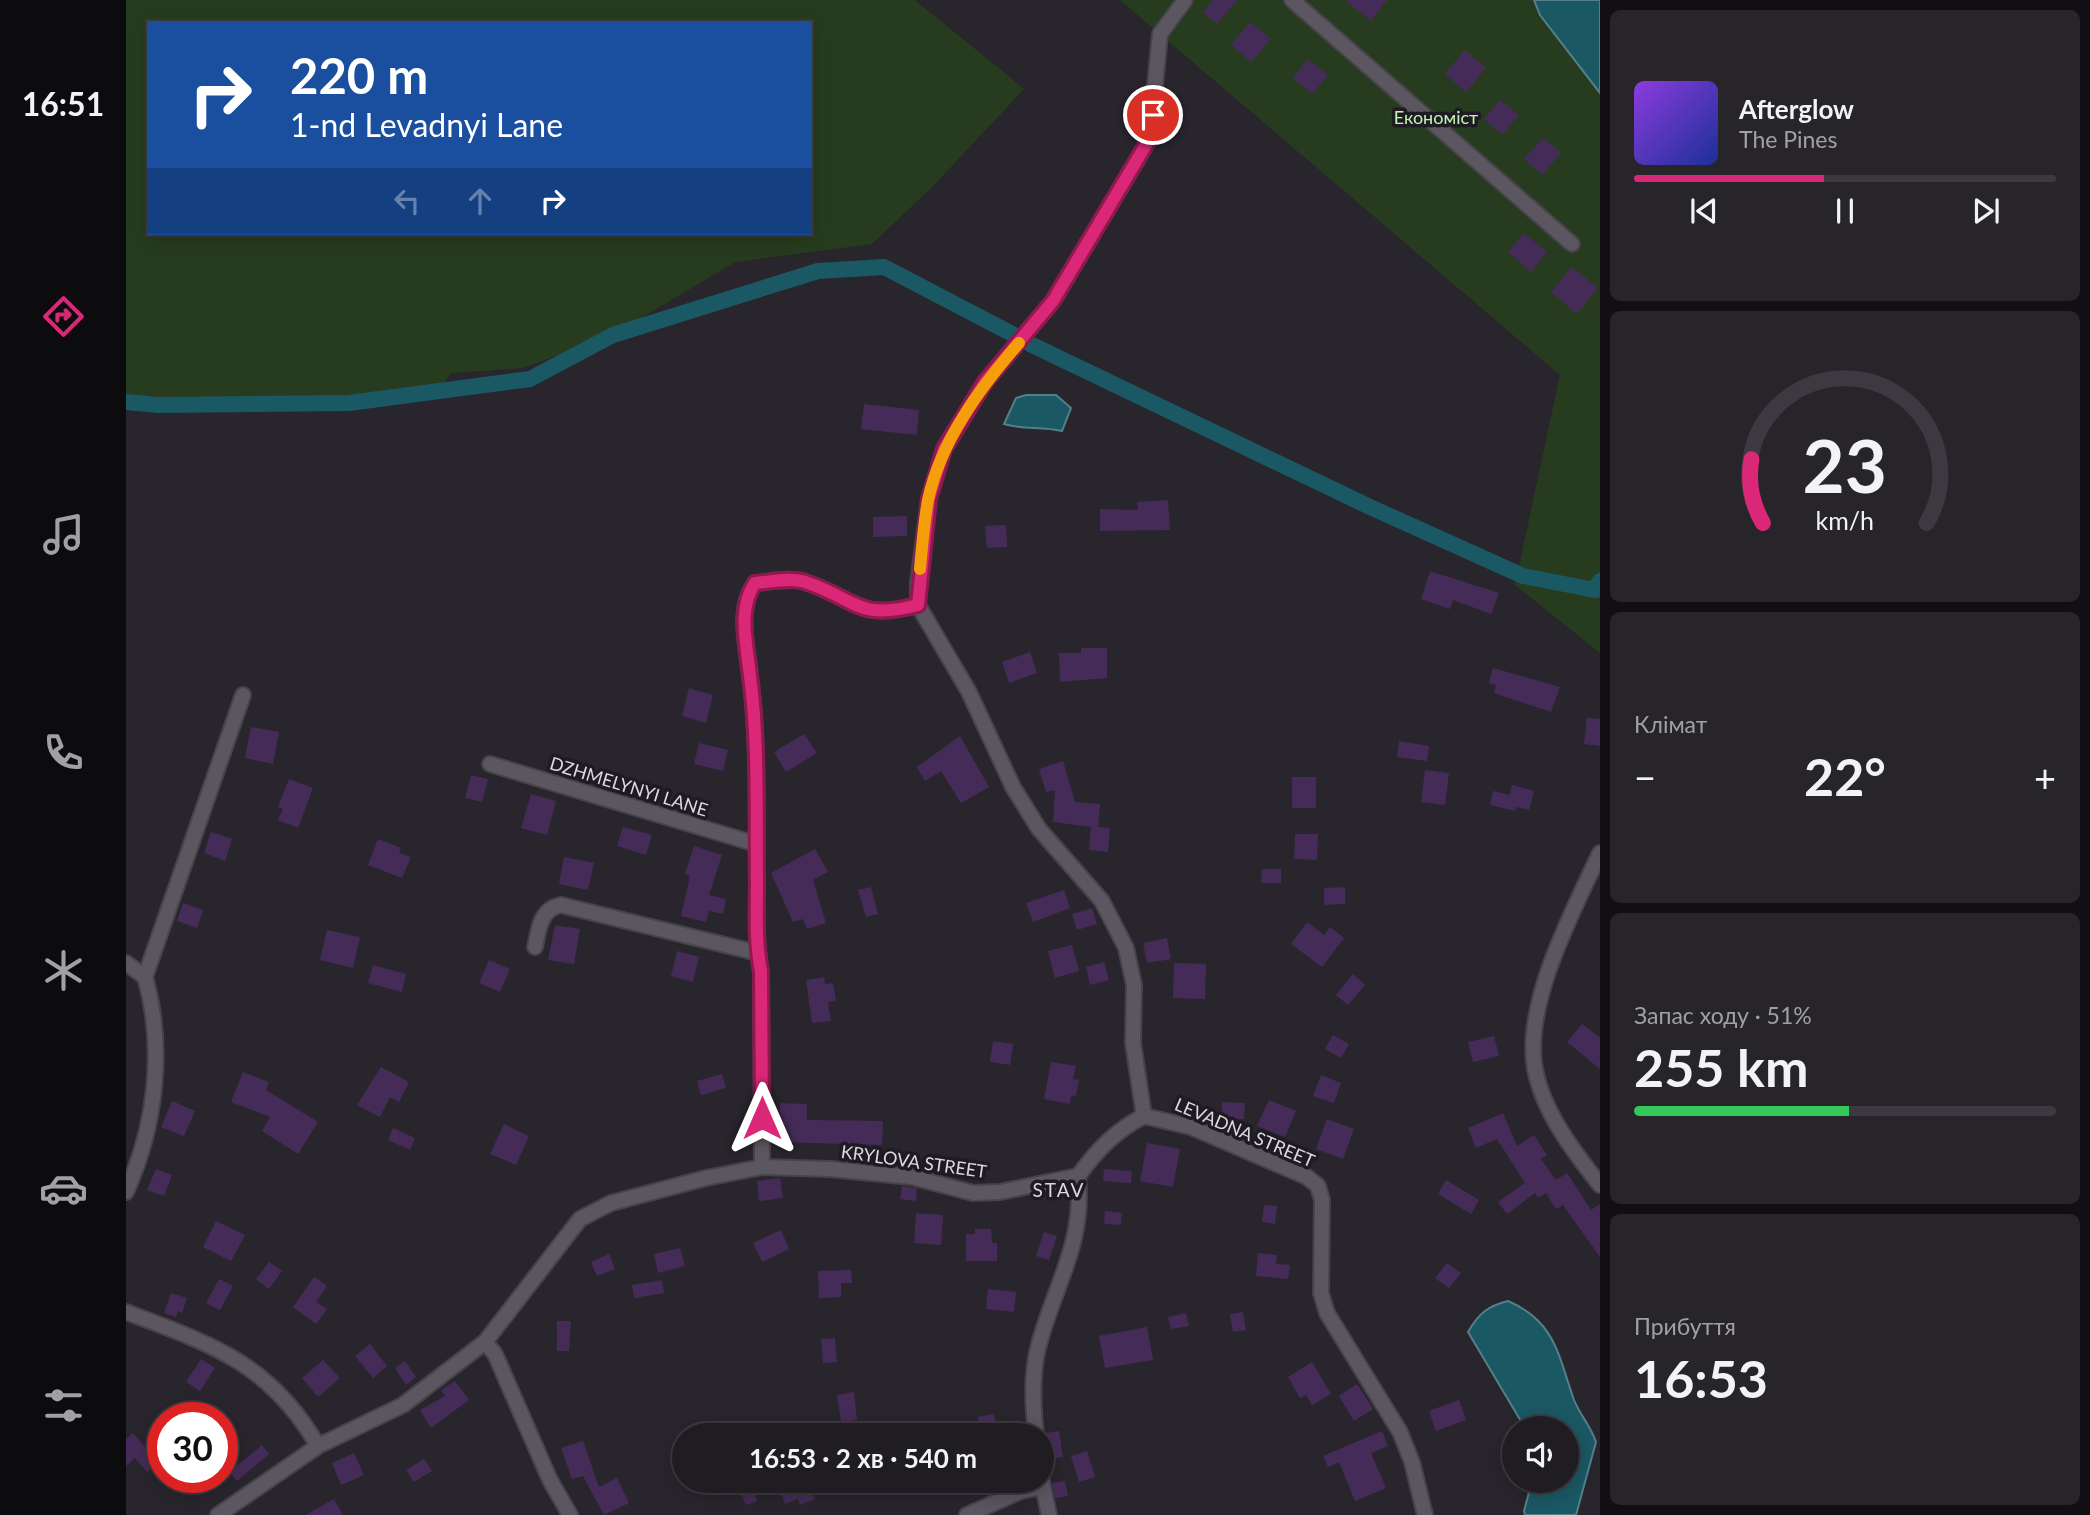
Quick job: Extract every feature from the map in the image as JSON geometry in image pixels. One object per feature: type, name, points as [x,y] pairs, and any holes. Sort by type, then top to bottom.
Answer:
[{"type":"street","points":[[1036,1423],[1034,1385],[1038,1349],[1076,1241],[1082,1206],[1079,1175],[1102,1144],[1123,1127],[1144,1116],[1133,1043],[1134,985],[1126,948],[1102,901],[1039,830],[1013,787],[969,692],[918,605],[929,499],[944,449],[985,382],[1053,301],[1150,138],[1160,34],[1185,0]]},
{"type":"street","points":[[1292,0],[1572,244]]},
{"type":"street","points":[[762,1167],[761,971],[758,953],[756,844],[757,733],[744,622],[747,595],[755,583],[802,581],[867,611],[892,612],[918,605]]},
{"type":"street","points":[[126,1192],[137,1168],[155,1103],[153,1004],[145,977],[243,695]]},
{"type":"street","name":"DZHMELYNYI LANE","points":[[490,764],[756,844]]},
{"type":"street","points":[[1600,853],[1552,960],[1532,1045],[1535,1072],[1558,1126],[1600,1185]]},
{"type":"street","points":[[535,947],[543,916],[551,907],[561,905],[758,953]]},
{"type":"street","points":[[126,963],[145,977]]},
{"type":"street","name":"LEVADNA STREET","points":[[1144,1116],[1191,1126],[1307,1177],[1318,1186],[1322,1200],[1321,1293],[1327,1313],[1400,1432],[1412,1462],[1425,1515]]},
{"type":"street","name":"KRYLOVA STREET","points":[[218,1515],[318,1446],[404,1405],[485,1342],[580,1219],[611,1203],[640,1193],[762,1167],[830,1169],[912,1177],[973,1193],[1000,1192],[1079,1175]]},
{"type":"street","points":[[126,1312],[215,1347],[240,1361],[284,1397],[318,1446]]},
{"type":"street","points":[[485,1342],[495,1354],[550,1480],[570,1515]]},
{"type":"street","points":[[967,1515],[1016,1493]]},
{"type":"street","points":[[1044,1493],[1049,1515]]},
{"type":"green space","points":[[126,0],[915,0],[1024,89],[933,186],[872,244],[735,262],[613,335],[523,368],[451,373],[439,390],[349,403],[259,403],[126,397]]},
{"type":"green space","name":"Економіст","points":[[1120,0],[1600,0],[1600,653],[1515,585],[1560,375]]},
{"type":"water","points":[[1534,0],[1600,0],[1600,93],[1540,15]]},
{"type":"water","points":[[1026,395],[1056,395],[1071,408],[1062,431],[1004,424],[1016,398]]},
{"type":"water","points":[[1508,1301],[1524,1309],[1546,1330],[1559,1354],[1574,1400],[1596,1442],[1576,1515],[1525,1515],[1529,1493],[1579,1493],[1579,1416],[1518,1416],[1468,1332],[1485,1311]]},
{"type":"building","points":[[1213,0],[1237,0],[1217,24],[1203,12]]},
{"type":"building","points":[[1345,0],[1387,0],[1371,21]]},
{"type":"building","points":[[1250,22],[1271,39],[1251,62],[1231,45]]},
{"type":"building","points":[[1465,50],[1486,68],[1466,92],[1445,74]]},
{"type":"building","points":[[1308,59],[1328,75],[1312,94],[1293,78]]},
{"type":"building","points":[[1500,100],[1519,115],[1502,135],[1484,119]]},
{"type":"building","points":[[1544,138],[1561,153],[1542,175],[1524,159]]},
{"type":"building","points":[[1524,233],[1547,252],[1531,272],[1508,252]]},
{"type":"building","points":[[1572,267],[1598,288],[1577,314],[1551,292]]},
{"type":"building","points":[[864,404],[919,410],[917,435],[861,429]]},
{"type":"building","points":[[1168,500],[1170,530],[1100,531],[1100,509],[1138,510],[1137,502]]},
{"type":"building","points":[[907,516],[907,536],[873,537],[873,517]]},
{"type":"building","points":[[1006,525],[1007,547],[987,548],[985,526]]},
{"type":"building","points":[[1430,571],[1499,593],[1491,614],[1453,600],[1450,609],[1421,599]]},
{"type":"building","points":[[1081,648],[1107,648],[1107,678],[1060,682],[1059,653],[1081,653]]},
{"type":"building","points":[[1030,652],[1037,673],[1009,683],[1002,662]]},
{"type":"building","points":[[1493,668],[1560,687],[1551,712],[1494,693],[1496,685],[1489,683]]},
{"type":"building","points":[[689,688],[713,695],[706,723],[682,716]]},
{"type":"building","points":[[1587,718],[1600,719],[1600,746],[1584,744]]},
{"type":"building","points":[[251,727],[279,732],[273,764],[245,758]]},
{"type":"building","points":[[804,734],[817,753],[786,772],[774,752]]},
{"type":"building","points":[[960,736],[989,787],[961,803],[941,771],[925,781],[917,767]]},
{"type":"building","points":[[1399,741],[1429,746],[1427,761],[1397,757]]},
{"type":"building","points":[[699,743],[728,750],[723,771],[694,764]]},
{"type":"building","points":[[1063,761],[1075,802],[1100,804],[1098,827],[1110,828],[1108,852],[1089,850],[1091,827],[1053,822],[1055,790],[1046,792],[1039,769]]},
{"type":"building","points":[[1425,770],[1449,773],[1445,805],[1421,802]]},
{"type":"building","points":[[471,775],[488,779],[482,802],[465,798]]},
{"type":"building","points":[[1292,777],[1316,777],[1316,808],[1292,808]]},
{"type":"building","points":[[289,779],[313,788],[298,828],[278,820],[283,809],[278,807]]},
{"type":"building","points":[[1512,785],[1534,791],[1529,810],[1516,807],[1515,811],[1490,805],[1493,791],[1510,795]]},
{"type":"building","points":[[531,794],[556,801],[547,835],[521,828]]},
{"type":"building","points":[[623,827],[652,835],[646,855],[617,846]]},
{"type":"building","points":[[211,832],[232,839],[225,861],[204,853]]},
{"type":"building","points":[[1295,834],[1318,834],[1317,860],[1294,859]]},
{"type":"building","points":[[378,839],[401,848],[399,853],[411,857],[402,878],[368,865]]},
{"type":"building","points":[[694,846],[722,855],[709,895],[726,899],[723,914],[709,911],[706,922],[681,916],[690,876],[685,874]]},
{"type":"building","points":[[815,849],[828,872],[813,880],[826,923],[807,929],[803,919],[793,922],[771,873]]},
{"type":"building","points":[[564,857],[594,863],[588,890],[559,884]]},
{"type":"building","points":[[1262,869],[1281,869],[1281,883],[1261,883]]},
{"type":"building","points":[[871,887],[878,914],[866,917],[858,890]]},
{"type":"building","points":[[1345,887],[1345,904],[1324,905],[1324,888]]},
{"type":"building","points":[[1064,890],[1070,908],[1033,922],[1026,903]]},
{"type":"building","points":[[183,903],[203,910],[197,928],[177,921]]},
{"type":"building","points":[[1092,908],[1097,924],[1077,930],[1072,914]]},
{"type":"building","points":[[1307,922],[1324,935],[1330,927],[1344,938],[1322,967],[1291,944]]},
{"type":"building","points":[[555,925],[580,929],[574,964],[548,960]]},
{"type":"building","points":[[327,930],[360,937],[353,968],[320,960]]},
{"type":"building","points":[[1167,938],[1171,959],[1147,963],[1143,943]]},
{"type":"building","points":[[1072,945],[1079,971],[1055,978],[1048,951]]},
{"type":"building","points":[[677,951],[699,957],[693,982],[671,976]]},
{"type":"building","points":[[489,960],[510,969],[500,992],[479,983]]},
{"type":"building","points":[[1104,962],[1109,980],[1090,985],[1086,967]]},
{"type":"building","points":[[1174,963],[1206,964],[1205,999],[1173,998]]},
{"type":"building","points":[[373,965],[406,974],[402,992],[368,983]]},
{"type":"building","points":[[1353,974],[1365,985],[1348,1005],[1336,995]]},
{"type":"building","points":[[824,977],[825,984],[833,983],[836,1001],[828,1002],[831,1021],[812,1023],[806,980]]},
{"type":"building","points":[[1582,1024],[1600,1038],[1600,1069],[1567,1042]]},
{"type":"building","points":[[1333,1035],[1349,1044],[1341,1058],[1325,1049]]},
{"type":"building","points":[[1494,1036],[1499,1056],[1473,1062],[1468,1042]]},
{"type":"building","points":[[993,1041],[1013,1044],[1010,1065],[990,1062]]},
{"type":"building","points":[[1051,1062],[1076,1066],[1073,1079],[1079,1080],[1076,1096],[1071,1095],[1070,1104],[1044,1099]]},
{"type":"building","points":[[381,1067],[409,1082],[399,1102],[390,1097],[380,1117],[357,1105]]},
{"type":"building","points":[[243,1072],[269,1082],[266,1090],[318,1122],[298,1154],[262,1131],[270,1117],[231,1102]]},
{"type":"building","points":[[722,1074],[726,1088],[701,1095],[697,1081]]},
{"type":"building","points":[[1321,1075],[1341,1083],[1334,1103],[1313,1096]]},
{"type":"building","points":[[1269,1100],[1296,1111],[1285,1137],[1257,1126]]},
{"type":"building","points":[[172,1101],[195,1111],[184,1136],[161,1127]]},
{"type":"building","points":[[1222,1102],[1245,1103],[1244,1119],[1222,1119]]},
{"type":"building","points":[[780,1103],[807,1104],[807,1120],[883,1121],[882,1145],[779,1142]]},
{"type":"building","points":[[1503,1113],[1517,1146],[1534,1135],[1547,1155],[1541,1159],[1556,1180],[1567,1173],[1591,1210],[1600,1204],[1600,1257],[1563,1205],[1556,1209],[1546,1193],[1538,1198],[1535,1193],[1507,1214],[1498,1202],[1525,1183],[1497,1139],[1476,1148],[1468,1128]]},
{"type":"building","points":[[1327,1119],[1354,1129],[1343,1159],[1316,1149]]},
{"type":"building","points":[[504,1124],[529,1136],[516,1165],[490,1154]]},
{"type":"building","points":[[393,1128],[415,1138],[410,1150],[388,1140]]},
{"type":"building","points":[[1147,1143],[1180,1149],[1173,1187],[1140,1181]]},
{"type":"building","points":[[156,1169],[172,1175],[164,1196],[147,1190]]},
{"type":"building","points":[[1104,1169],[1132,1171],[1131,1183],[1103,1181]]},
{"type":"building","points":[[780,1178],[783,1198],[759,1201],[757,1181]]},
{"type":"building","points":[[1446,1180],[1479,1200],[1471,1214],[1438,1194]]},
{"type":"building","points":[[902,1186],[917,1188],[916,1201],[900,1199]]},
{"type":"building","points":[[1264,1205],[1277,1206],[1275,1224],[1262,1222]]},
{"type":"building","points":[[1105,1211],[1122,1213],[1121,1225],[1104,1224]]},
{"type":"building","points":[[916,1213],[943,1215],[941,1245],[914,1243]]},
{"type":"building","points":[[216,1221],[245,1235],[231,1261],[203,1247]]},
{"type":"building","points":[[975,1229],[991,1229],[992,1243],[997,1243],[997,1261],[966,1261],[966,1234],[975,1234]]},
{"type":"building","points":[[781,1230],[789,1249],[762,1262],[753,1243]]},
{"type":"building","points":[[1044,1232],[1057,1236],[1049,1260],[1036,1256]]},
{"type":"building","points":[[680,1248],[685,1266],[658,1273],[654,1254]]},
{"type":"building","points":[[1258,1253],[1277,1255],[1276,1264],[1290,1265],[1288,1279],[1256,1276]]},
{"type":"building","points":[[609,1254],[615,1269],[597,1276],[591,1262]]},
{"type":"building","points":[[269,1262],[282,1271],[269,1289],[256,1279]]},
{"type":"building","points":[[1447,1263],[1461,1273],[1449,1288],[1435,1278]]},
{"type":"building","points":[[851,1270],[852,1283],[841,1283],[841,1297],[819,1298],[818,1271]]},
{"type":"building","points":[[314,1277],[327,1286],[316,1302],[327,1309],[316,1324],[293,1307]]},
{"type":"building","points":[[219,1279],[233,1286],[220,1310],[206,1303]]},
{"type":"building","points":[[662,1280],[664,1293],[634,1298],[632,1285]]},
{"type":"building","points":[[988,1289],[1016,1292],[1014,1312],[986,1309]]},
{"type":"building","points":[[171,1293],[187,1298],[182,1313],[178,1311],[176,1317],[164,1313]]},
{"type":"building","points":[[1243,1312],[1246,1330],[1233,1332],[1230,1314]]},
{"type":"building","points":[[1186,1313],[1189,1326],[1171,1329],[1168,1317]]},
{"type":"building","points":[[557,1321],[571,1321],[569,1351],[557,1351]]},
{"type":"building","points":[[1147,1327],[1153,1360],[1105,1368],[1099,1336]]},
{"type":"building","points":[[835,1338],[837,1362],[823,1363],[821,1339]]},
{"type":"building","points":[[370,1344],[387,1366],[373,1378],[355,1356]]},
{"type":"building","points":[[201,1359],[215,1368],[200,1391],[186,1382]]},
{"type":"building","points":[[323,1360],[340,1378],[318,1397],[302,1378]]},
{"type":"building","points":[[405,1361],[416,1377],[406,1385],[395,1368]]},
{"type":"building","points":[[1312,1362],[1331,1394],[1312,1405],[1306,1395],[1300,1398],[1288,1377]]},
{"type":"building","points":[[455,1381],[469,1400],[431,1428],[420,1410],[445,1396],[441,1390]]},
{"type":"building","points":[[1357,1384],[1373,1409],[1354,1421],[1339,1396]]},
{"type":"building","points":[[854,1392],[857,1420],[841,1422],[837,1395]]},
{"type":"building","points":[[1459,1400],[1466,1420],[1436,1431],[1429,1411]]},
{"type":"building","points":[[994,1414],[996,1423],[979,1423],[978,1417]]},
{"type":"building","points":[[1059,1431],[1063,1457],[1054,1458],[1054,1432]]},
{"type":"building","points":[[1382,1431],[1388,1446],[1371,1453],[1386,1488],[1355,1501],[1339,1462],[1328,1467],[1323,1456]]},
{"type":"building","points":[[133,1433],[147,1450],[147,1472],[135,1458],[126,1466],[126,1439]]},
{"type":"building","points":[[583,1441],[599,1487],[617,1478],[629,1503],[604,1515],[583,1476],[572,1479],[561,1448]]},
{"type":"building","points":[[262,1445],[269,1454],[238,1480],[238,1465]]},
{"type":"building","points":[[1087,1451],[1095,1477],[1079,1482],[1071,1456]]},
{"type":"building","points":[[354,1453],[364,1475],[341,1485],[332,1463]]},
{"type":"building","points":[[424,1459],[432,1471],[414,1482],[406,1470]]},
{"type":"building","points":[[1065,1481],[1068,1496],[1055,1498],[1054,1483]]},
{"type":"building","points":[[741,1493],[754,1493],[757,1501],[746,1505]]},
{"type":"building","points":[[781,1493],[813,1493],[815,1499],[800,1505],[798,1499],[785,1504]]},
{"type":"building","points":[[334,1499],[343,1515],[306,1515]]},
{"type":"waterway","points":[[126,402],[158,405],[349,403],[530,379],[613,335],[818,271],[884,267],[1016,336]]},
{"type":"waterway","points":[[1030,344],[1370,507],[1523,576],[1595,590],[1600,581]]},
{"type":"slow traffic","points":[[920,569],[929,499],[944,449],[985,382],[1019,343]]},
{"type":"district","name":"STAV","points":[[1059,1189]]},
{"type":"route","points":[[762,1118],[761,971],[758,953],[756,844],[757,733],[744,622],[747,595],[755,583],[802,581],[867,611],[892,612],[918,605],[918,583],[929,499],[944,449],[985,382],[1053,301],[1150,138],[1153,115]]}]
